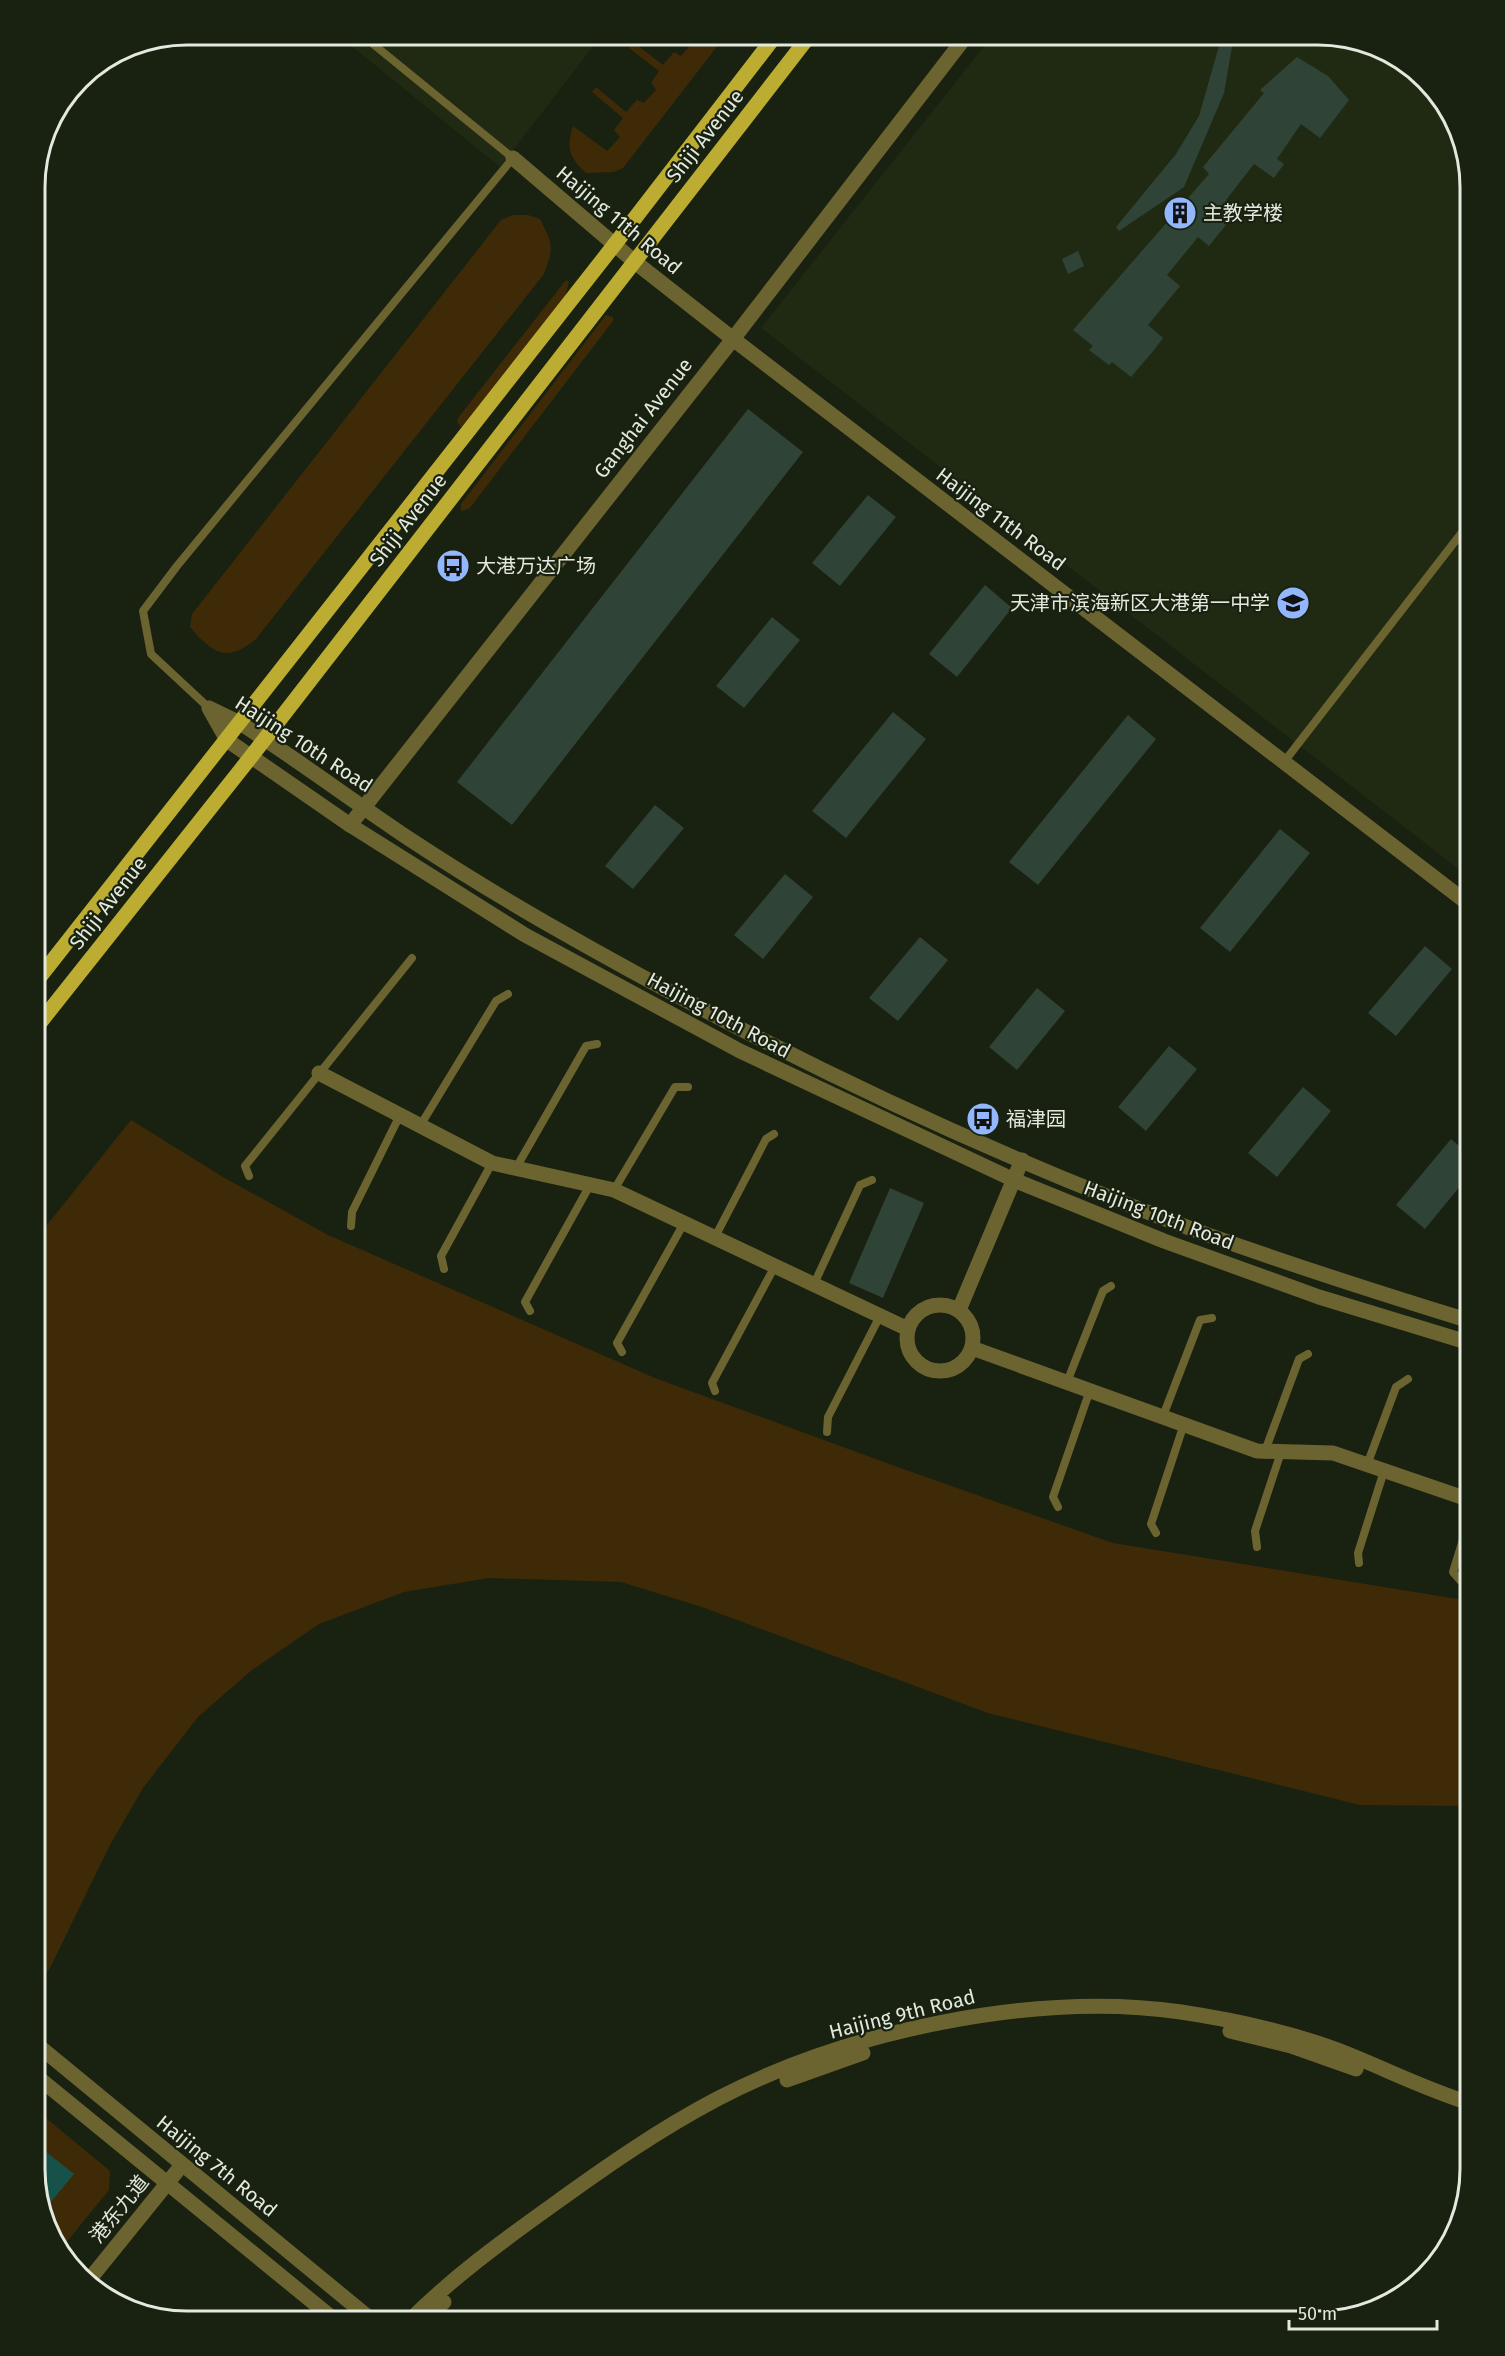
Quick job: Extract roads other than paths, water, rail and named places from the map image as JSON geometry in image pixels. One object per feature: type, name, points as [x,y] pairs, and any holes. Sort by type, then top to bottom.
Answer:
[{"type":"main road","name":"Shiji Avenue","points":[[45,970],[768,45]]},
{"type":"main road","name":"Shiji Avenue","points":[[45,1016],[265,739],[802,45]]},
{"type":"street","name":"Ganghai Avenue","points":[[350,825],[733,339],[959,45]]},
{"type":"street","name":"Haijing 11th Road","points":[[513,158],[635,262],[733,339],[1460,897]]},
{"type":"street","name":"Haijing 10th Road","points":[[209,708],[240,723],[265,739],[362,807],[482,885],[652,981],[862,1089],[1022,1160],[1204,1233],[1343,1282],[1460,1318]]},
{"type":"street","name":"Haijing 10th Road","points":[[209,708],[227,740],[350,825],[525,935],[795,1079],[1014,1180],[1237,1269],[1374,1315],[1460,1340]]},
{"type":"street","points":[[319,1073],[492,1163],[614,1190],[908,1329]]},
{"type":"street","points":[[959,1310],[1022,1160]]},
{"type":"street","points":[[939,1305],[959,1310],[971,1327],[974,1337],[972,1347],[961,1364],[941,1371],[931,1370],[914,1359],[909,1350],[908,1329],[920,1312],[939,1305]]},
{"type":"street","points":[[972,1347],[1257,1451],[1333,1454],[1460,1496]]},
{"type":"street","name":"Haijing 9th Road","points":[[420,2311],[449,2284],[514,2233],[606,2166],[674,2123],[739,2089],[813,2059],[865,2042],[934,2025],[987,2015],[1052,2007],[1123,2006],[1179,2012],[1262,2027],[1311,2041],[1460,2100]]},
{"type":"street","name":"Haijing 9th Road","points":[[435,2311],[454,2292],[528,2233],[614,2170],[680,2128],[779,2082],[862,2053],[949,2031],[1021,2019],[1090,2016],[1146,2018],[1204,2025],[1266,2039],[1320,2055],[1460,2110]]},
{"type":"street","name":"Haijing 7th Road","points":[[45,2052],[361,2311]]},
{"type":"street","points":[[45,2084],[324,2311]]},
{"type":"street","name":"港东九道","points":[[92,2275],[182,2165]]},
{"type":"lane","points":[[209,708],[151,654],[144,611],[177,566],[513,158],[375,45]]},
{"type":"lane","points":[[1284,762],[1460,535]]},
{"type":"lane","points":[[249,1176],[245,1166],[412,958]]},
{"type":"lane","points":[[420,1126],[496,1001],[508,994]]},
{"type":"lane","points":[[516,1168],[586,1046],[597,1044]]},
{"type":"lane","points":[[614,1190],[675,1087],[688,1087]]},
{"type":"lane","points":[[351,1226],[352,1212],[400,1115]]},
{"type":"lane","points":[[715,1237],[766,1138],[774,1134]]},
{"type":"lane","points":[[444,1269],[441,1256],[492,1163]]},
{"type":"lane","points":[[814,1284],[860,1185],[872,1180]]},
{"type":"lane","points":[[530,1311],[525,1302],[590,1185]]},
{"type":"lane","points":[[622,1352],[617,1343],[684,1223]]},
{"type":"lane","points":[[715,1391],[712,1383],[775,1266]]},
{"type":"lane","points":[[1067,1382],[1103,1291],[1111,1286]]},
{"type":"lane","points":[[827,1432],[828,1417],[880,1316]]},
{"type":"lane","points":[[1163,1416],[1200,1320],[1212,1317]]},
{"type":"lane","points":[[1265,1451],[1299,1359],[1308,1354]]},
{"type":"lane","points":[[1366,1465],[1396,1387],[1408,1379]]},
{"type":"lane","points":[[1058,1507],[1053,1497],[1090,1390]]},
{"type":"lane","points":[[1156,1533],[1151,1524],[1184,1424]]},
{"type":"lane","points":[[1257,1547],[1255,1532],[1281,1452]]},
{"type":"lane","points":[[1359,1563],[1358,1553],[1384,1471]]},
{"type":"lane","points":[[1460,1549],[1453,1572],[1460,1580]]},
{"type":"water","points":[[45,2151],[74,2174],[50,2203],[46,2188]]},
{"type":"place","name":"主教学楼","points":[[1180,213]]},
{"type":"place","name":"大港万达广场","points":[[453,566]]},
{"type":"place","name":"天津市滨海新区大港第一中学","points":[[1293,603]]},
{"type":"place","name":"福津园","points":[[983,1119]]}]
